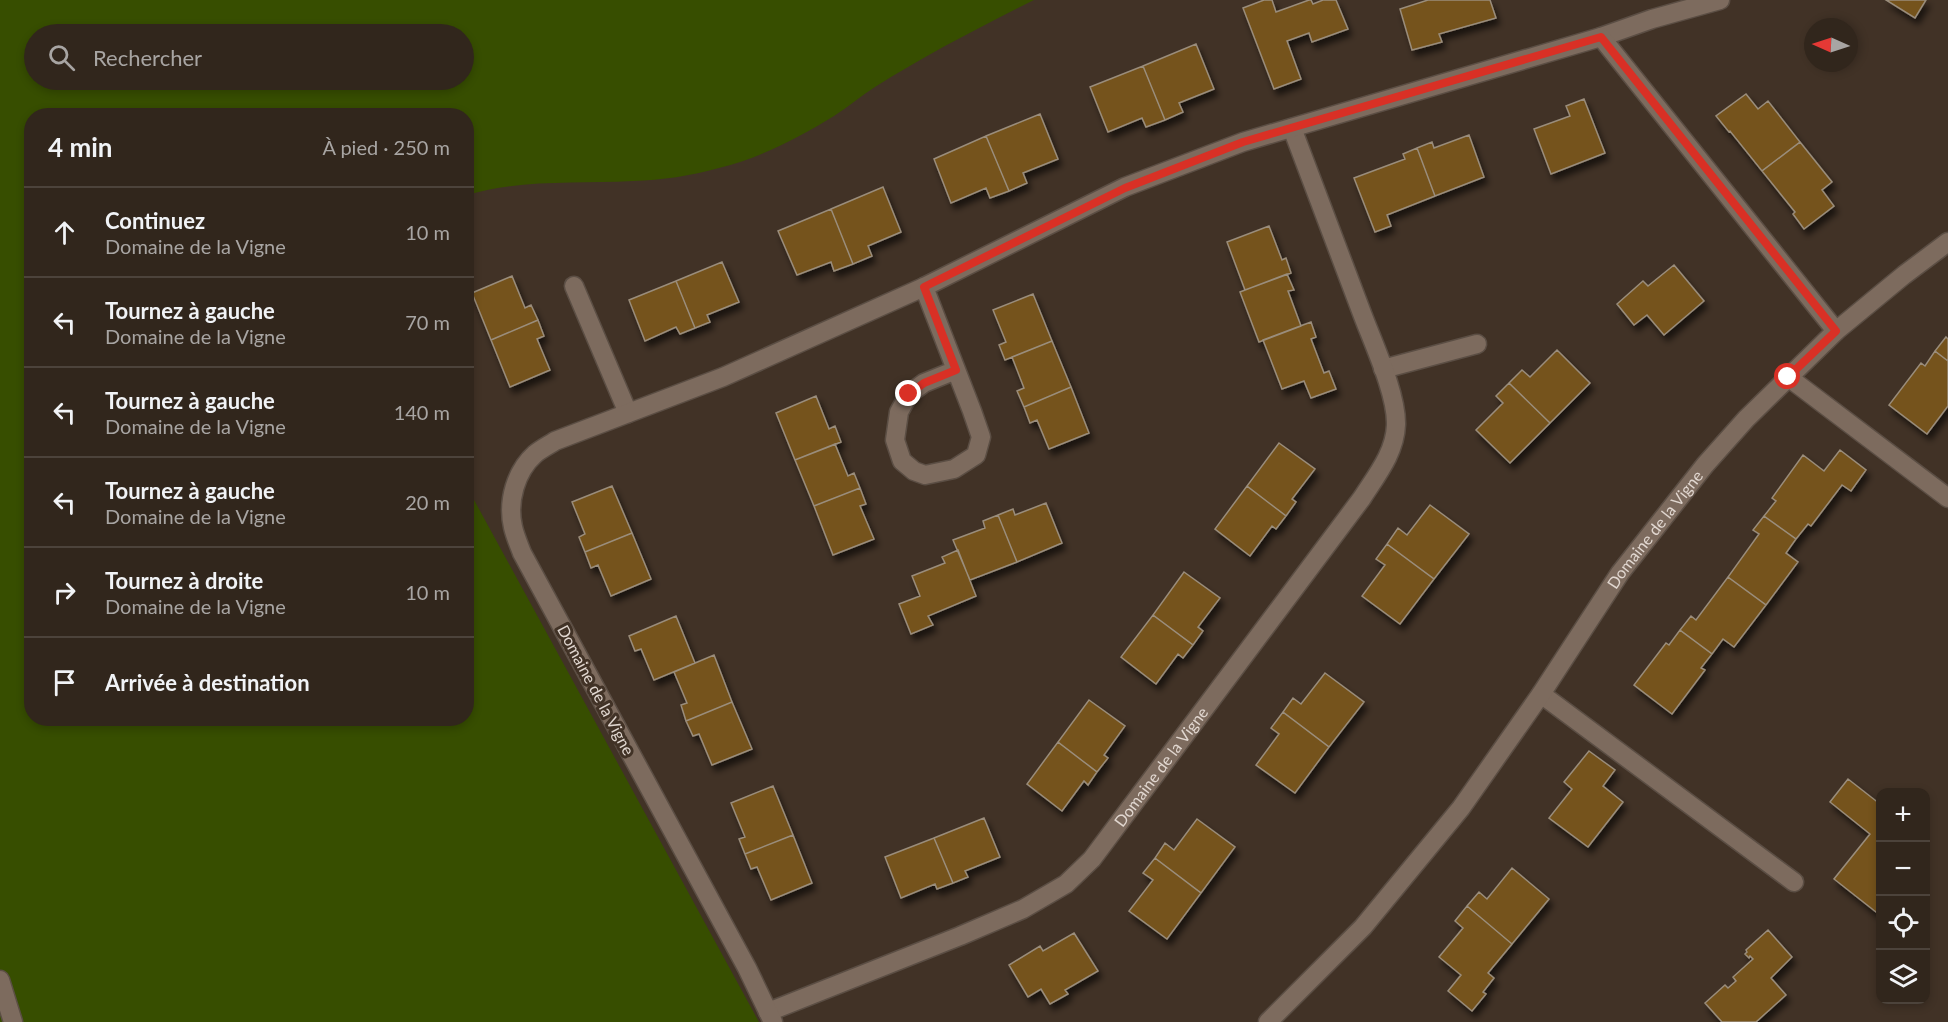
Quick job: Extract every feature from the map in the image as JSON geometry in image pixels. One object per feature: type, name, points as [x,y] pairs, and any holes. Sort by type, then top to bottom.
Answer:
[{"type":"street","name":"Domaine de la Vigne","points":[[1292,128],[1392,398],[1396,425],[1392,447],[1384,464],[1362,498],[1092,859],[1066,884],[1023,909],[771,1017],[747,968],[522,553],[513,527],[511,510],[513,490],[520,473],[535,454],[555,441],[723,377],[924,287],[1125,188],[1243,142],[1720,0]]},
{"type":"street","points":[[1601,37],[1836,331]]},
{"type":"street","name":"Domaine de la Vigne","points":[[1268,1022],[1363,927],[1419,862],[1461,808],[1541,694],[1620,573],[1705,465],[1746,419],[1836,331],[1948,242]]},
{"type":"street","points":[[574,286],[628,413]]},
{"type":"street","points":[[924,287],[956,370],[981,437],[976,455],[954,469],[925,475],[914,471],[902,461],[895,440],[899,412],[909,394],[924,383],[956,370]]},
{"type":"street","points":[[1383,369],[1477,344]]},
{"type":"street","points":[[1788,377],[1948,498]]},
{"type":"street","points":[[1541,694],[1794,882]]},
{"type":"street","points":[[0,980],[13,1022]]},
{"type":"green space","points":[[0,0],[1034,0],[914,64],[807,132],[734,164],[666,179],[528,184],[474,193],[474,108],[24,108],[24,726],[474,726],[474,500],[759,1022],[0,1022]]},
{"type":"building","points":[[1264,0],[1272,0],[1276,12],[1309,0],[1313,4],[1323,0],[1336,0],[1348,29],[1312,42],[1309,33],[1287,41],[1301,79],[1274,89],[1243,8]]},
{"type":"building","points":[[1428,0],[1490,0],[1496,18],[1439,34],[1442,42],[1412,50],[1400,9]]},
{"type":"building","points":[[1886,0],[1926,0],[1915,18]]},
{"type":"building","points":[[1196,44],[1214,89],[1179,103],[1183,112],[1165,120],[1143,66]]},
{"type":"building","points":[[1143,66],[1165,120],[1146,127],[1142,118],[1108,132],[1090,87]]},
{"type":"building","points":[[1746,94],[1758,109],[1768,101],[1800,142],[1762,171],[1716,116]]},
{"type":"building","points":[[1584,99],[1605,153],[1551,174],[1534,129],[1570,116],[1566,106]]},
{"type":"building","points":[[1040,114],[1058,159],[1023,173],[1027,183],[1009,191],[986,136]]},
{"type":"building","points":[[1469,135],[1484,177],[1435,196],[1417,148],[1432,142],[1434,148]]},
{"type":"building","points":[[986,136],[1009,191],[990,198],[986,188],[951,203],[934,159]]},
{"type":"building","points":[[1800,142],[1832,182],[1822,190],[1834,206],[1804,229],[1793,214],[1795,212],[1762,171]]},
{"type":"building","points":[[1417,148],[1435,196],[1387,215],[1391,226],[1375,232],[1354,178],[1405,159],[1403,154]]},
{"type":"building","points":[[883,187],[901,232],[868,246],[872,256],[853,264],[831,209]]},
{"type":"building","points":[[831,209],[853,264],[834,271],[831,262],[797,275],[778,231]]},
{"type":"building","points":[[1269,226],[1282,260],[1286,258],[1291,273],[1245,290],[1227,242]]},
{"type":"building","points":[[722,262],[739,302],[707,315],[710,322],[695,328],[676,281]]},
{"type":"building","points":[[1674,265],[1704,301],[1664,335],[1647,315],[1634,325],[1617,304],[1643,281],[1648,286]]},
{"type":"building","points":[[1287,274],[1294,290],[1288,291],[1301,326],[1259,342],[1240,292]]},
{"type":"building","points":[[512,276],[525,308],[531,305],[538,320],[491,340],[474,298],[474,292]]},
{"type":"building","points":[[676,281],[695,328],[680,334],[676,327],[645,341],[629,300]]},
{"type":"building","points":[[1033,294],[1052,341],[1005,360],[999,345],[1006,342],[993,310]]},
{"type":"building","points":[[538,320],[544,336],[537,339],[550,370],[510,387],[491,340]]},
{"type":"building","points":[[1311,322],[1316,337],[1311,339],[1324,373],[1329,371],[1336,389],[1311,398],[1304,381],[1282,389],[1263,340]]},
{"type":"building","points":[[1946,337],[1948,339],[1948,361],[1935,351]]},
{"type":"building","points":[[1052,341],[1071,387],[1024,407],[1017,391],[1024,388],[1012,357]]},
{"type":"building","points":[[1557,350],[1590,383],[1550,423],[1509,383],[1522,370],[1530,377]]},
{"type":"building","points":[[1935,351],[1948,361],[1948,406],[1927,434],[1889,405],[1921,363],[1925,366]]},
{"type":"building","points":[[1509,383],[1550,423],[1510,463],[1476,430],[1503,403],[1496,396]]},
{"type":"building","points":[[1071,387],[1089,433],[1049,449],[1037,420],[1030,423],[1024,407]]},
{"type":"building","points":[[816,396],[829,429],[835,426],[841,442],[795,460],[776,413]]},
{"type":"building","points":[[1279,443],[1315,469],[1292,499],[1296,502],[1286,516],[1247,486]]},
{"type":"building","points":[[835,444],[848,476],[854,473],[860,488],[814,506],[795,460]]},
{"type":"building","points":[[1840,450],[1866,470],[1851,491],[1842,485],[1811,526],[1808,524],[1796,539],[1764,516],[1776,501],[1772,498],[1803,455],[1824,471]]},
{"type":"building","points":[[612,486],[632,533],[585,552],[579,537],[585,534],[572,502]]},
{"type":"building","points":[[1247,486],[1286,516],[1276,529],[1272,526],[1250,556],[1215,529]]},
{"type":"building","points":[[860,488],[866,504],[860,506],[874,539],[833,555],[814,506]]},
{"type":"building","points":[[1046,503],[1062,543],[1017,562],[998,515],[1013,509],[1015,515]]},
{"type":"building","points":[[1430,505],[1469,534],[1434,579],[1387,544],[1398,528],[1407,535]]},
{"type":"building","points":[[998,515],[1017,562],[970,580],[953,540],[985,528],[983,521]]},
{"type":"building","points":[[1764,516],[1796,539],[1786,553],[1798,562],[1766,605],[1728,577],[1759,534],[1753,530]]},
{"type":"building","points":[[632,533],[651,579],[611,596],[598,565],[591,568],[585,552]]},
{"type":"building","points":[[1387,544],[1434,579],[1400,624],[1362,596],[1385,565],[1376,559]]},
{"type":"building","points":[[958,550],[976,596],[928,616],[933,625],[911,634],[899,604],[920,596],[912,576],[945,563],[942,557]]},
{"type":"building","points":[[1184,572],[1220,598],[1198,627],[1203,631],[1193,645],[1153,615]]},
{"type":"building","points":[[1728,577],[1766,605],[1734,647],[1723,639],[1712,654],[1680,630],[1691,616],[1696,620]]},
{"type":"building","points":[[1153,615],[1193,645],[1183,658],[1178,654],[1156,684],[1121,657]]},
{"type":"building","points":[[676,616],[695,663],[654,680],[641,649],[635,651],[629,636]]},
{"type":"building","points":[[1680,630],[1712,654],[1701,668],[1705,670],[1672,714],[1634,685],[1666,643],[1669,645]]},
{"type":"building","points":[[714,655],[732,702],[686,721],[681,705],[687,703],[674,672]]},
{"type":"building","points":[[1325,673],[1364,702],[1329,747],[1283,712],[1293,698],[1301,704]]},
{"type":"building","points":[[1089,700],[1125,726],[1104,755],[1108,758],[1097,772],[1058,742]]},
{"type":"building","points":[[732,702],[752,749],[712,765],[699,734],[693,736],[686,721]]},
{"type":"building","points":[[1283,712],[1329,747],[1295,793],[1256,765],[1279,734],[1271,728]]},
{"type":"building","points":[[1058,742],[1097,772],[1088,785],[1084,781],[1062,811],[1027,784]]},
{"type":"building","points":[[1589,751],[1615,770],[1603,786],[1623,802],[1588,847],[1549,818],[1572,789],[1564,782]]},
{"type":"building","points":[[1848,779],[1876,801],[1876,912],[1834,879],[1870,834],[1830,802]]},
{"type":"building","points":[[773,786],[793,835],[745,854],[739,839],[745,837],[731,803]]},
{"type":"building","points":[[984,818],[1000,857],[965,871],[968,877],[953,883],[934,838]]},
{"type":"building","points":[[1197,819],[1235,847],[1201,893],[1155,858],[1165,843],[1174,850]]},
{"type":"building","points":[[793,835],[812,883],[771,900],[757,867],[751,869],[745,854]]},
{"type":"building","points":[[934,838],[953,883],[937,889],[935,884],[901,898],[885,857]]},
{"type":"building","points":[[1155,858],[1201,893],[1167,939],[1129,911],[1153,880],[1143,873]]},
{"type":"building","points":[[1512,868],[1549,899],[1512,944],[1467,906],[1479,892],[1487,899]]},
{"type":"building","points":[[1467,906],[1512,944],[1488,973],[1494,978],[1483,992],[1486,994],[1472,1011],[1448,991],[1461,975],[1439,957],[1463,928],[1455,921]]},
{"type":"building","points":[[1768,930],[1792,957],[1771,978],[1786,995],[1756,1022],[1722,1022],[1705,1003],[1725,985],[1728,988],[1736,981],[1733,977],[1753,959],[1745,954],[1746,950]]},
{"type":"building","points":[[1074,933],[1098,971],[1065,990],[1068,994],[1050,1004],[1041,989],[1028,997],[1009,965],[1040,946],[1043,951]]},
{"type":"route","points":[[909,394],[924,383],[956,370],[924,287],[1125,188],[1243,142],[1601,37],[1836,331],[1788,377]]}]
